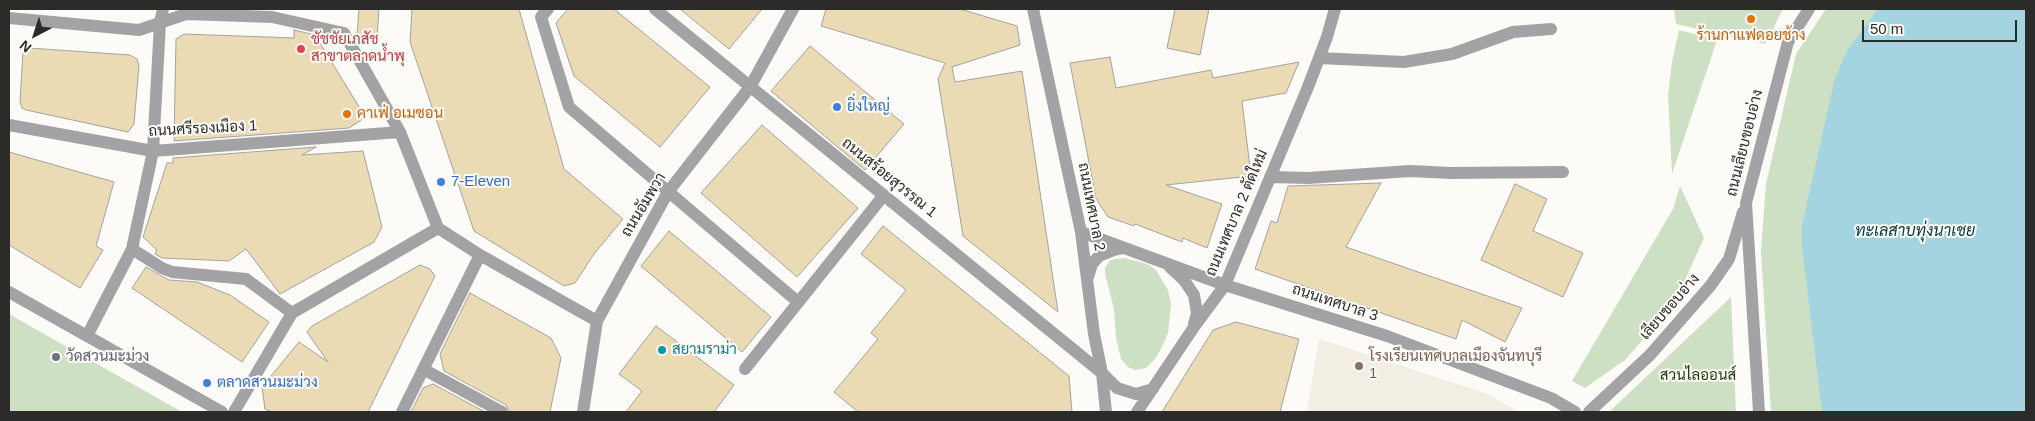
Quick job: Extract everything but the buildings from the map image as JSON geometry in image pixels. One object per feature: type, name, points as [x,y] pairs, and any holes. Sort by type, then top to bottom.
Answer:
[{"type":"street","points":[[87,336],[132,249],[153,151],[160,23],[164,9]]},
{"type":"street","points":[[548,9],[542,17],[569,107],[798,302]]},
{"type":"street","name":"ถนนสร้อยสุวรรณ 1","points":[[655,9],[1102,373]]},
{"type":"street","name":"ถนนอัมพวา","points":[[583,412],[597,321],[668,192],[750,87],[793,9]]},
{"type":"street","name":"ถนนเทศบาล 2","points":[[1033,9],[1081,232],[1106,412]]},
{"type":"street","name":"ถนนเทศบาล 2 ตัดใหม่","points":[[1137,412],[1194,327],[1226,285],[1320,58],[1335,9]]},
{"type":"street","name":"ถนนเลียบขอบอ่าง","points":[[1759,412],[1746,203],[1788,42],[1809,9]]},
{"type":"street","points":[[9,18],[139,30],[186,14],[271,13],[344,33],[400,132],[438,228],[480,255],[597,321]]},
{"type":"street","points":[[1320,58],[1404,62],[1452,54],[1513,32],[1551,29]]},
{"type":"street","name":"ถนนศรีรองเมือง 1","points":[[9,125],[153,151],[400,132]]},
{"type":"street","points":[[1270,178],[1308,178],[1410,171],[1451,173],[1563,172]]},
{"type":"street","points":[[745,369],[884,195]]},
{"type":"street","name":"เลียบขอบอ่าง","points":[[1589,412],[1650,355],[1712,285],[1729,259],[1746,203]]},
{"type":"street","points":[[234,412],[292,313],[438,228]]},
{"type":"street","name":"ถนนเทศบาล 3","points":[[1081,232],[1226,285],[1387,336],[1551,398],[1576,412]]},
{"type":"street","points":[[1087,279],[1092,264],[1099,256],[1123,248]]},
{"type":"street","points":[[132,249],[162,268],[172,272],[246,279],[292,313]]},
{"type":"street","points":[[402,412],[480,255]]},
{"type":"street","points":[[1164,262],[1184,280],[1194,295],[1197,313],[1194,327]]},
{"type":"street","points":[[9,292],[222,412]]},
{"type":"street","points":[[423,369],[502,412]]},
{"type":"street","points":[[1102,373],[1117,388],[1126,392],[1136,394],[1153,389]]},
{"type":"shaded area","name":"โรงเรียนเทศบาลเมืองจันทบุรี 1","points":[[1319,339],[1488,394],[1519,412],[1307,412]]},
{"type":"green space","points":[[1674,9],[1783,9],[1765,44],[1676,24]]},
{"type":"green space","name":"ทะเลสาบทุ่งนาเชย","points":[[1826,9],[2026,9],[2026,412],[1771,412],[1761,251],[1766,184],[1796,54]]},
{"type":"green space","points":[[1679,30],[1717,40],[1672,174],[1668,95],[1672,62]]},
{"type":"green space","points":[[1680,186],[1704,238],[1684,282],[1662,318],[1625,360],[1585,388],[1572,381],[1673,209]]},
{"type":"green space","points":[[1124,258],[1147,264],[1156,270],[1168,290],[1171,304],[1168,333],[1162,347],[1155,359],[1146,368],[1135,370],[1128,367],[1121,359],[1116,338],[1114,309],[1105,274],[1105,268],[1110,260]]},
{"type":"green space","name":"สวนไลออนส์","points":[[1731,297],[1736,412],[1614,412],[1611,410]]},
{"type":"green space","name":"วัดสวนมะม่วง","points":[[9,314],[182,412],[9,412]]},
{"type":"water","name":"ทะเลสาบทุ่งนาเชย","points":[[1878,9],[2026,9],[2026,412],[1822,412],[1802,247],[1802,225],[1834,82],[1846,52]]},
{"type":"place","name":"ร้านกาแฟดอยช้าง","points":[[1751,19]]},
{"type":"place","name":"ชัชชัยเภสัช สาขาตลาดน้ำพุ","points":[[301,49]]},
{"type":"place","name":"ยิ่งใหญ่","points":[[837,107]]},
{"type":"place","name":"คาเฟ่ อเมซอน","points":[[347,114]]},
{"type":"place","name":"7-Eleven","points":[[441,182]]},
{"type":"place","name":"สยามราม่า","points":[[662,350]]},
{"type":"place","name":"วัดสวนมะม่วง","points":[[56,357]]},
{"type":"place","name":"โรงเรียนเทศบาลเมืองจันทบุรี 1","points":[[1359,366]]},
{"type":"place","name":"ตลาดสวนมะม่วง","points":[[207,383]]}]
